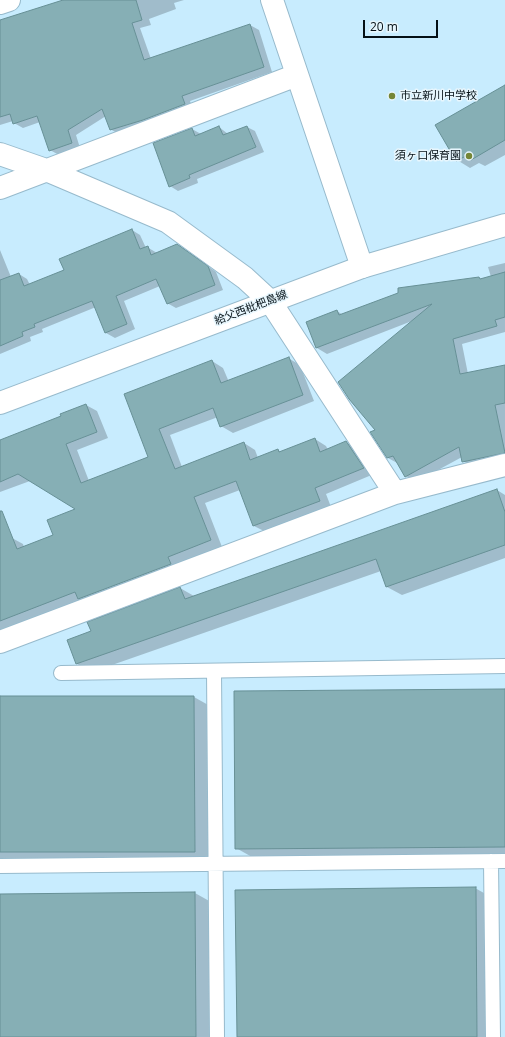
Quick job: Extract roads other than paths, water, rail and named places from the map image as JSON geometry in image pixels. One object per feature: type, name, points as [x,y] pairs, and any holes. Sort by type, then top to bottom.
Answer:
[{"type":"street","points":[[0,3],[9,0]]},
{"type":"street","points":[[272,0],[362,267]]},
{"type":"street","points":[[0,188],[297,75]]},
{"type":"street","points":[[0,154],[46,170],[168,222],[245,278],[270,301],[395,493]]},
{"type":"street","name":"給父西枇杷島線","points":[[0,403],[362,267],[505,225]]},
{"type":"street","points":[[0,642],[395,493],[505,465]]},
{"type":"lane","points":[[61,673],[505,666]]},
{"type":"lane","points":[[214,670],[217,1037]]},
{"type":"lane","points":[[0,866],[498,861],[493,1037]]},
{"type":"place","name":"市立新川中学校","points":[[392,96]]},
{"type":"place","name":"須ヶ口保育園","points":[[469,156]]}]
